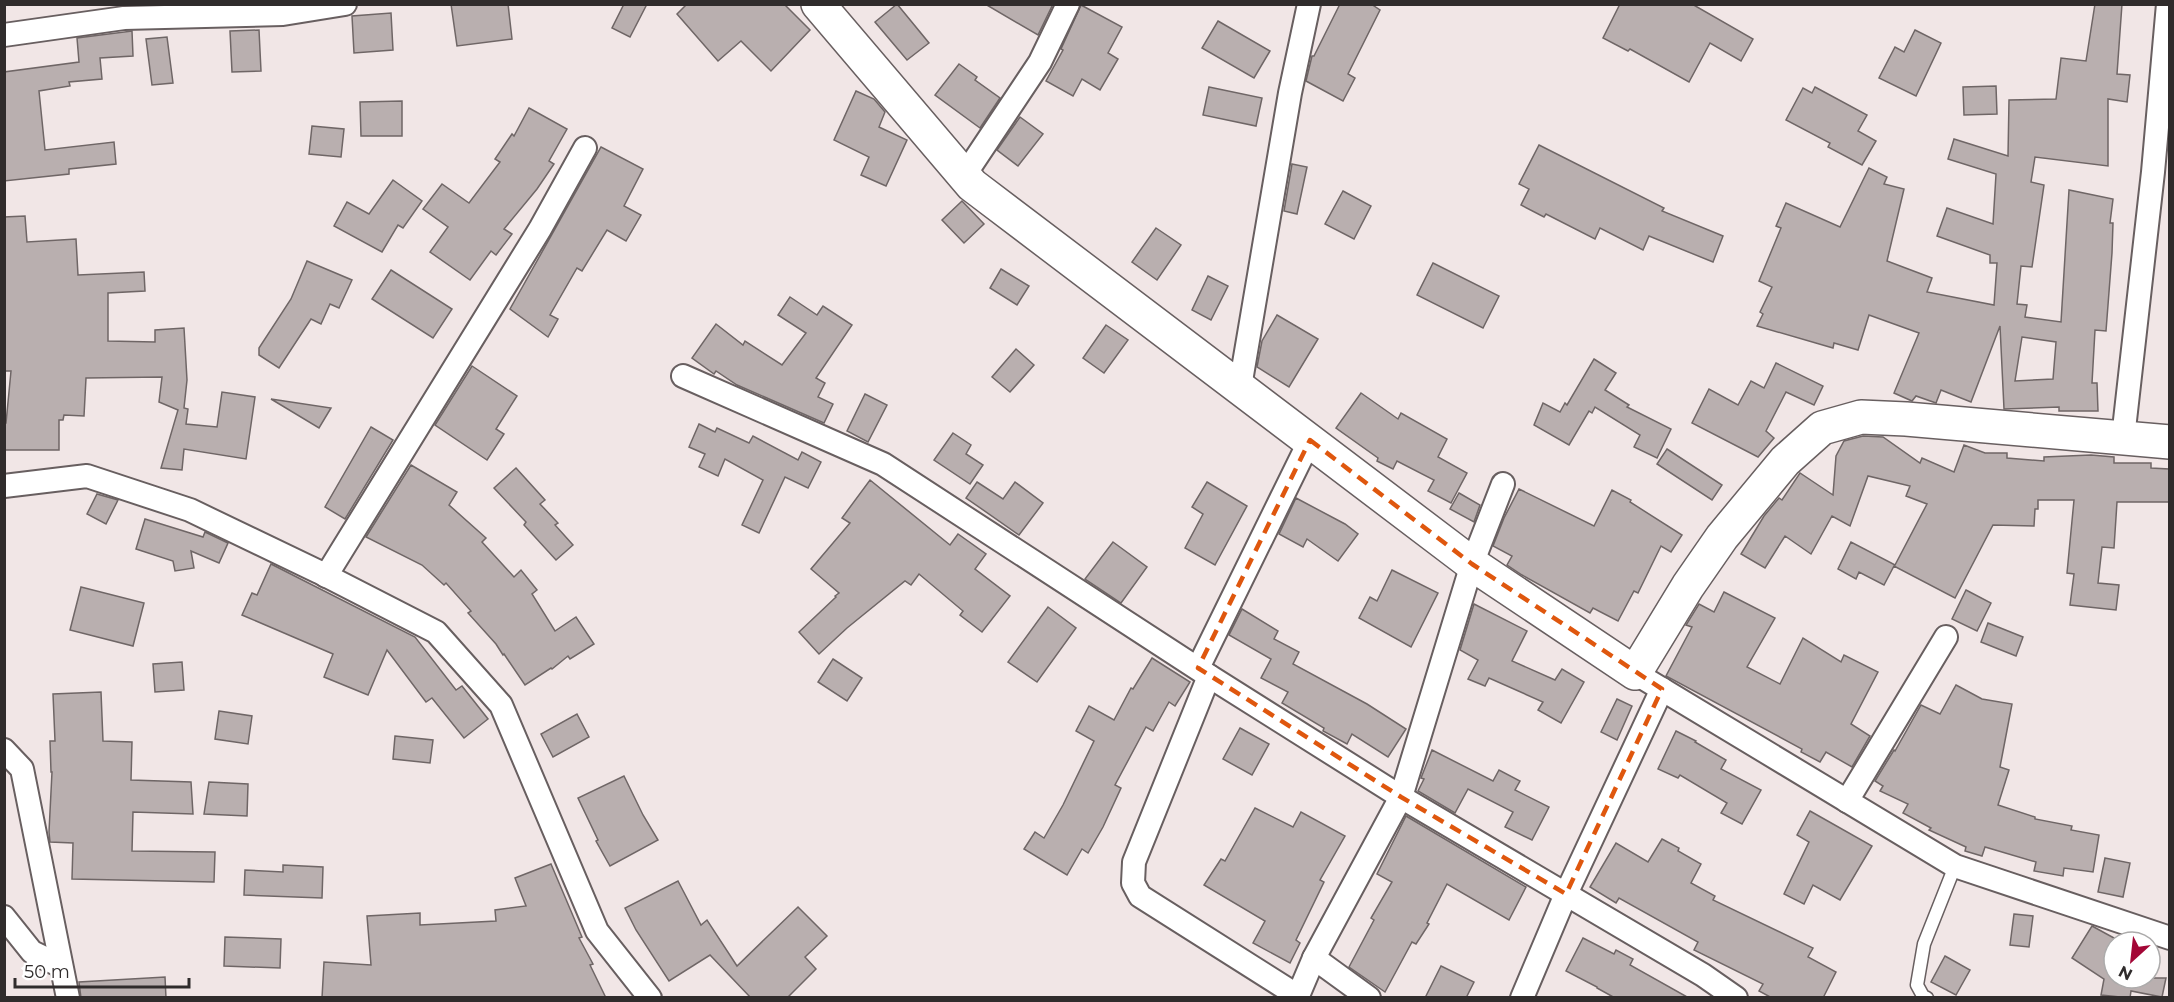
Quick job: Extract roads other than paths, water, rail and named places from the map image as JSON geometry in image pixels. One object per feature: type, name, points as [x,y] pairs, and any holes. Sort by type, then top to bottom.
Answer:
[{"type":"street","points":[[4,35],[124,18],[283,14],[345,4]]},
{"type":"street","points":[[818,4],[972,185],[1472,564],[1635,673],[1955,866],[2169,938]]},
{"type":"street","points":[[964,176],[1040,62],[1068,4]]},
{"type":"street","points":[[1240,387],[1290,93],[1309,4]]},
{"type":"street","points":[[2122,438],[2169,4]]},
{"type":"street","points":[[326,576],[540,229],[585,148]]},
{"type":"street","points":[[683,376],[883,464],[1401,797],[1703,975],[1736,998]]},
{"type":"street","points":[[1635,673],[1688,586],[1722,537],[1785,461],[1822,429],[1861,417],[2169,442]]},
{"type":"street","points":[[1310,440],[1204,672],[1134,862],[1133,883],[1140,896],[1297,997],[1314,958],[1401,797],[1472,564],[1503,484]]},
{"type":"street","points":[[4,486],[87,476],[190,510],[436,632],[501,705],[597,931],[650,998]]},
{"type":"street","points":[[1847,801],[1946,637]]},
{"type":"street","points":[[1522,998],[1566,894],[1662,689]]},
{"type":"street","points":[[4,750],[22,769],[68,998]]},
{"type":"street","points":[[4,917],[32,952],[61,966]]},
{"type":"street","points":[[1314,958],[1369,998]]},
{"type":"lane","points":[[1927,998],[1923,996],[1917,985],[1924,944],[1955,866]]}]
